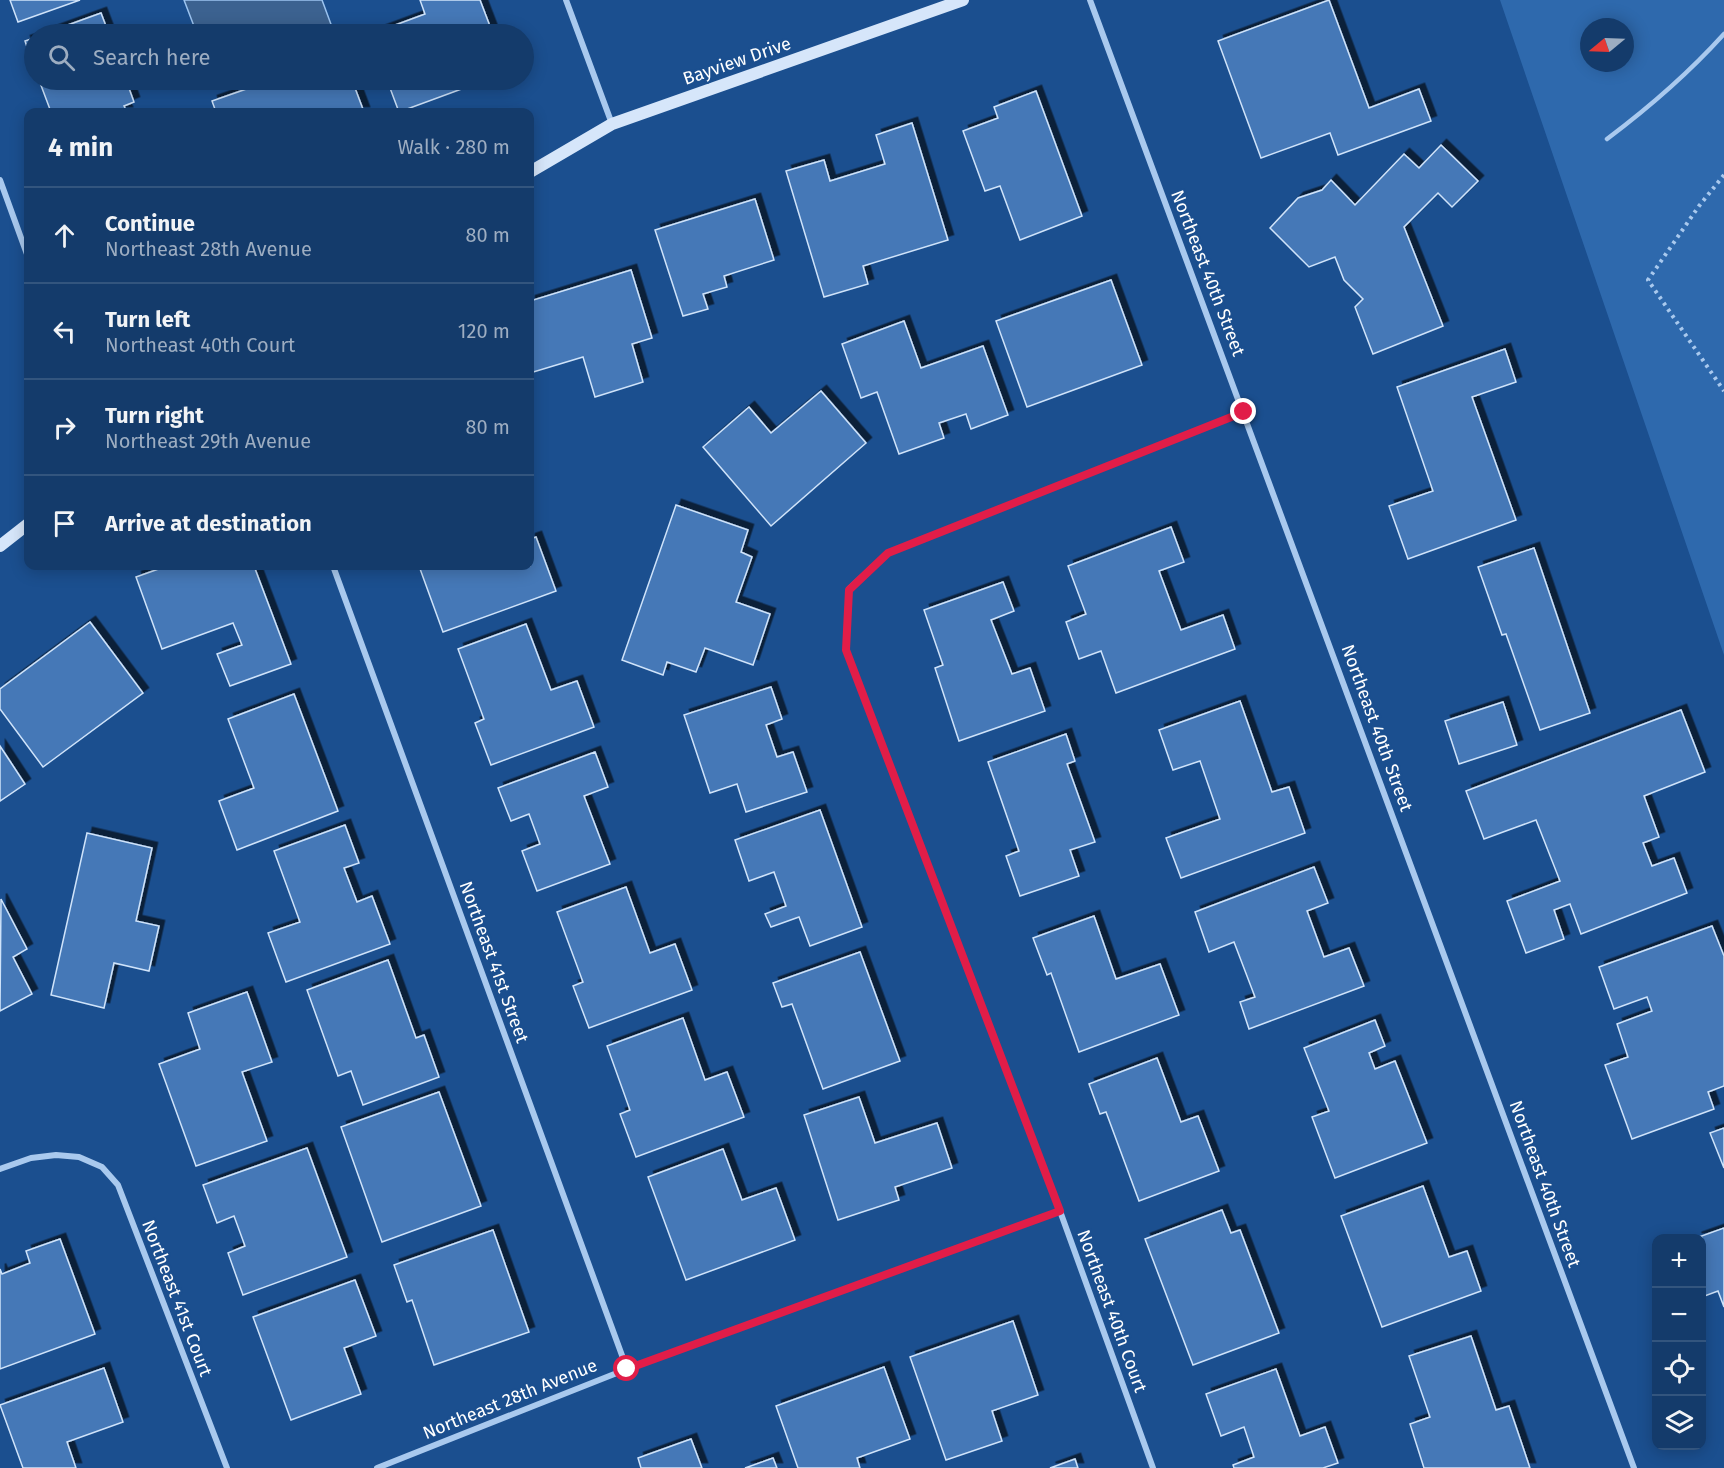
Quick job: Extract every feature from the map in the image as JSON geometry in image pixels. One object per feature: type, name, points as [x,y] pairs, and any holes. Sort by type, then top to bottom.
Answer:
[{"type":"street","points":[[566,0],[612,124]]},
{"type":"street","name":"Bayview Drive","points":[[534,170],[612,124],[963,0]]},
{"type":"street","name":"Northeast 40th Street","points":[[1090,0],[1634,1468]]},
{"type":"street","points":[[0,180],[24,245]]},
{"type":"street","name":"Northeast 40th Court","points":[[1153,1468],[1060,1211],[846,650],[849,590],[888,553],[1244,412]]},
{"type":"street","points":[[0,546],[24,527]]},
{"type":"street","name":"Northeast 41st Street","points":[[334,570],[627,1369]]},
{"type":"street","name":"Northeast 41st Court","points":[[0,1169],[31,1158],[56,1155],[79,1157],[102,1167],[118,1185],[227,1468]]},
{"type":"street","name":"Northeast 28th Avenue","points":[[377,1468],[627,1369],[1060,1211]]},
{"type":"lane","points":[[1607,139],[1651,106],[1692,69],[1724,34]]},
{"type":"path","points":[[1724,175],[1699,206],[1648,280],[1724,391]]},
{"type":"shaded area","points":[[184,0],[322,0],[331,24],[193,24]]},
{"type":"shaded area","points":[[1500,0],[1724,0],[1724,655]]},
{"type":"building","points":[[10,0],[80,0],[18,22]]},
{"type":"building","points":[[420,0],[480,0],[489,24],[398,24],[425,14]]},
{"type":"building","points":[[1329,0],[1369,108],[1419,89],[1431,121],[1338,155],[1330,133],[1261,158],[1218,41]]},
{"type":"building","points":[[101,13],[105,24],[71,24]]},
{"type":"building","points":[[43,90],[130,90],[134,102],[124,106],[125,108],[50,108]]},
{"type":"building","points":[[243,90],[356,90],[362,108],[215,108],[212,101]]},
{"type":"building","points":[[391,90],[459,90],[410,108],[398,108]]},
{"type":"building","points":[[1036,91],[1082,216],[1020,240],[1000,186],[985,191],[963,131],[998,118],[994,107]]},
{"type":"building","points":[[912,123],[948,240],[863,266],[868,284],[824,297],[786,171],[824,160],[830,181],[885,164],[876,135]]},
{"type":"building","points":[[1441,145],[1478,181],[1452,207],[1438,193],[1404,227],[1443,326],[1373,354],[1355,307],[1363,299],[1344,280],[1335,257],[1309,267],[1270,228],[1298,198],[1322,190],[1331,180],[1355,205],[1404,154],[1419,168]]},
{"type":"building","points":[[755,199],[774,260],[724,276],[727,287],[703,294],[708,309],[683,316],[655,230]]},
{"type":"building","points":[[631,270],[652,338],[632,344],[643,382],[595,397],[583,357],[534,372],[534,300]]},
{"type":"building","points":[[1111,280],[1142,365],[1027,407],[996,321]]},
{"type":"building","points":[[904,321],[921,368],[983,346],[1008,415],[971,429],[966,414],[939,423],[944,438],[899,454],[877,392],[861,398],[842,344]]},
{"type":"building","points":[[1505,349],[1516,382],[1472,397],[1516,520],[1408,559],[1389,506],[1433,491],[1397,387]]},
{"type":"building","points":[[821,391],[866,443],[771,526],[703,447],[749,407],[771,433]]},
{"type":"building","points":[[676,505],[748,530],[741,552],[752,557],[736,602],[770,614],[753,665],[705,648],[696,672],[667,662],[663,675],[622,660]]},
{"type":"building","points":[[1171,527],[1184,562],[1159,571],[1181,630],[1223,615],[1235,649],[1116,693],[1101,651],[1079,659],[1066,622],[1086,614],[1068,566]]},
{"type":"building","points":[[536,537],[556,591],[443,632],[420,570],[534,570],[534,538]]},
{"type":"building","points":[[1534,548],[1590,713],[1540,730],[1506,634],[1502,635],[1478,567]]},
{"type":"building","points":[[156,570],[256,570],[291,664],[230,686],[217,654],[242,645],[233,623],[162,649],[136,577]]},
{"type":"building","points":[[1003,582],[1014,611],[991,620],[1012,674],[1030,668],[1045,711],[959,741],[935,668],[943,665],[924,610]]},
{"type":"building","points":[[90,622],[143,693],[43,767],[0,709],[0,689]]},
{"type":"building","points":[[526,624],[551,690],[577,681],[594,727],[491,765],[475,723],[484,719],[458,649]]},
{"type":"building","points":[[771,687],[782,719],[766,725],[777,757],[793,752],[807,792],[746,812],[737,784],[710,793],[684,715]]},
{"type":"building","points":[[294,694],[338,811],[237,850],[219,801],[254,788],[228,719]]},
{"type":"building","points":[[1240,701],[1272,792],[1289,787],[1305,833],[1181,878],[1166,838],[1220,819],[1200,761],[1173,770],[1159,730]]},
{"type":"building","points":[[1503,702],[1517,745],[1459,764],[1445,721]]},
{"type":"building","points":[[1681,710],[1705,772],[1644,796],[1659,837],[1643,843],[1652,866],[1674,858],[1687,893],[1581,934],[1570,904],[1554,910],[1564,939],[1526,953],[1507,901],[1560,881],[1536,820],[1484,839],[1466,791]]},
{"type":"building","points":[[1066,734],[1075,761],[1067,764],[1095,842],[1070,850],[1079,876],[1020,896],[1006,856],[1019,851],[988,762]]},
{"type":"building","points":[[0,746],[25,784],[0,801]]},
{"type":"building","points":[[595,752],[608,787],[584,796],[610,864],[537,891],[522,851],[540,844],[529,814],[511,821],[498,788]]},
{"type":"building","points":[[820,810],[862,927],[810,946],[799,917],[771,927],[765,914],[786,906],[774,872],[749,881],[735,840]]},
{"type":"building","points":[[345,825],[359,863],[344,868],[357,902],[372,896],[390,944],[286,982],[268,933],[300,922],[274,851]]},
{"type":"building","points":[[87,833],[152,848],[136,921],[159,926],[149,971],[114,963],[104,1008],[51,995]]},
{"type":"building","points":[[1314,867],[1328,903],[1307,911],[1324,957],[1349,948],[1364,986],[1249,1029],[1240,1002],[1255,997],[1234,942],[1209,952],[1195,912]]},
{"type":"building","points":[[626,887],[650,953],[675,944],[692,990],[589,1028],[573,986],[583,982],[557,912]]},
{"type":"building","points":[[1,899],[27,949],[13,957],[32,994],[0,1011]]},
{"type":"building","points":[[1094,916],[1116,979],[1160,964],[1179,1015],[1079,1052],[1051,973],[1047,975],[1033,938]]},
{"type":"building","points":[[1712,926],[1724,956],[1724,1086],[1708,1092],[1714,1109],[1632,1139],[1605,1065],[1628,1057],[1617,1024],[1652,1011],[1647,997],[1614,1009],[1599,967]]},
{"type":"building","points":[[860,952],[900,1061],[823,1089],[792,1004],[782,1007],[773,983]]},
{"type":"building","points":[[388,960],[416,1038],[424,1035],[439,1077],[363,1105],[351,1071],[338,1076],[307,990]]},
{"type":"building","points":[[247,992],[272,1062],[242,1072],[267,1141],[196,1166],[159,1064],[200,1049],[188,1013]]},
{"type":"building","points":[[683,1018],[705,1080],[727,1072],[744,1117],[636,1157],[620,1114],[630,1110],[607,1046]]},
{"type":"building","points":[[1375,1020],[1385,1046],[1369,1053],[1375,1069],[1395,1061],[1427,1143],[1335,1178],[1312,1117],[1329,1111],[1304,1048]]},
{"type":"building","points":[[1157,1058],[1181,1122],[1198,1116],[1219,1171],[1139,1201],[1106,1112],[1100,1114],[1089,1084]]},
{"type":"building","points":[[439,1092],[481,1206],[382,1242],[341,1127]]},
{"type":"building","points":[[859,1097],[875,1143],[937,1123],[952,1168],[895,1187],[899,1200],[838,1220],[804,1115]]},
{"type":"building","points":[[1724,1128],[1724,1168],[1710,1133]]},
{"type":"building","points":[[307,1148],[347,1257],[243,1295],[228,1253],[245,1246],[234,1216],[217,1223],[203,1185]]},
{"type":"building","points":[[723,1149],[742,1200],[776,1188],[795,1240],[686,1280],[648,1177]]},
{"type":"building","points":[[1423,1186],[1449,1257],[1467,1251],[1481,1291],[1382,1327],[1341,1216]]},
{"type":"building","points":[[1222,1210],[1231,1233],[1240,1230],[1279,1333],[1193,1365],[1145,1239]]},
{"type":"building","points":[[1724,1228],[1724,1307],[1718,1291],[1706,1296],[1706,1234]]},
{"type":"building","points":[[493,1230],[529,1332],[434,1365],[412,1300],[407,1302],[394,1265]]},
{"type":"building","points":[[60,1239],[95,1334],[0,1369],[0,1269],[2,1274],[30,1263],[26,1251]]},
{"type":"building","points":[[355,1280],[376,1336],[344,1348],[361,1394],[291,1420],[253,1317]]},
{"type":"building","points":[[1013,1321],[1038,1395],[992,1411],[1002,1441],[946,1460],[910,1357]]},
{"type":"building","points":[[1471,1336],[1496,1410],[1509,1406],[1530,1468],[1424,1468],[1410,1424],[1430,1417],[1409,1356]]},
{"type":"building","points":[[884,1367],[910,1439],[857,1458],[860,1468],[798,1468],[776,1406]]},
{"type":"building","points":[[104,1368],[123,1422],[67,1442],[76,1468],[23,1468],[0,1405]]},
{"type":"building","points":[[1276,1369],[1300,1436],[1325,1427],[1338,1463],[1323,1468],[1234,1468],[1233,1465],[1254,1457],[1244,1427],[1221,1436],[1206,1394]]},
{"type":"building","points":[[691,1439],[702,1468],[641,1468],[638,1458]]},
{"type":"building","points":[[773,1458],[777,1468],[745,1468]]},
{"type":"building","points":[[1075,1459],[1078,1468],[1050,1468]]},
{"type":"route","points":[[627,1369],[1060,1211],[846,650],[849,590],[888,553],[1244,412]]}]
